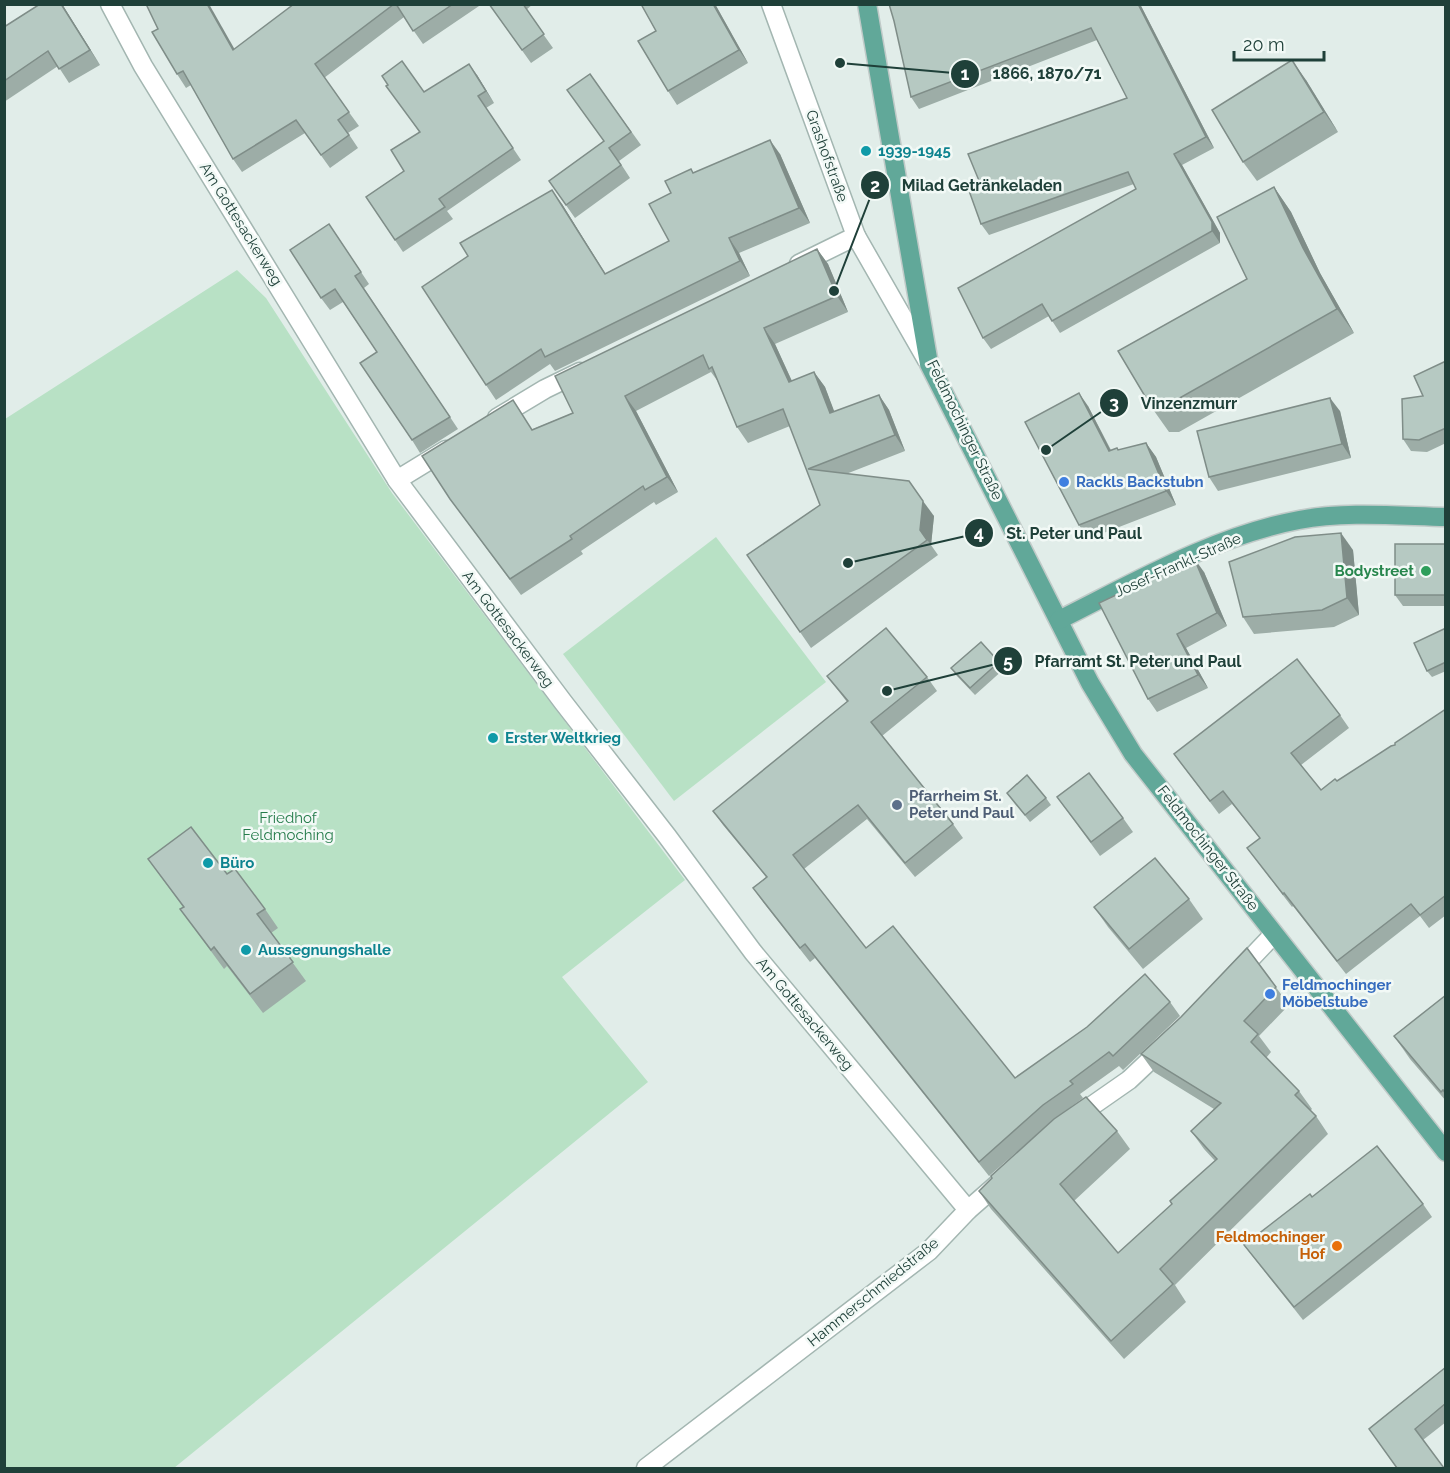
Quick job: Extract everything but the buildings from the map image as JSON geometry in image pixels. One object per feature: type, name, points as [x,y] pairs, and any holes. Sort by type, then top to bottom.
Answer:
[{"type":"main road","name":"Feldmochinger Straße","points":[[867,4],[929,364],[1090,683],[1133,754],[1446,1152]]},
{"type":"main road","name":"Josef-Frankl-Straße","points":[[1059,620],[1216,545],[1269,527],[1333,516],[1446,517]]},
{"type":"street","name":"Am Gottesackerweg","points":[[110,4],[143,66],[397,480],[753,952],[968,1210]]},
{"type":"street","name":"Grashofstraße","points":[[771,4],[856,236],[929,364]]},
{"type":"street","points":[[781,273],[856,236]]},
{"type":"street","points":[[486,425],[545,389],[598,363]]},
{"type":"street","points":[[397,480],[456,443]]},
{"type":"street","points":[[1226,985],[1274,934]]},
{"type":"street","points":[[1060,1128],[1129,1080],[1177,1035]]},
{"type":"street","name":"Hammerschmiedstraße","points":[[646,1468],[929,1251],[968,1210],[1010,1173]]},
{"type":"green space","name":"Friedhof Feldmoching","points":[[237,270],[266,298],[392,493],[685,880],[562,977],[648,1082],[174,1468],[5,1468],[5,419]]},
{"type":"green space","points":[[716,537],[826,682],[674,801],[563,654]]},
{"type":"place","name":"1866, 1870/71","points":[[840,63]]},
{"type":"place","name":"1939-1945","points":[[866,151]]},
{"type":"place","name":"Milad Getränkeladen","points":[[834,291]]},
{"type":"place","name":"Vinzenzmurr","points":[[1046,450]]},
{"type":"place","name":"Rackls Backstubn","points":[[1064,482]]},
{"type":"place","name":"St. Peter und Paul","points":[[848,563]]},
{"type":"place","name":"Bodystreet","points":[[1426,571]]},
{"type":"place","name":"Pfarramt St. Peter und Paul","points":[[887,691]]},
{"type":"place","name":"Erster Weltkrieg","points":[[493,738]]},
{"type":"place","name":"Pfarrheim St. Peter und Paul","points":[[897,805]]},
{"type":"place","name":"Büro","points":[[208,863]]},
{"type":"place","name":"Aussegnungshalle","points":[[246,950]]},
{"type":"place","name":"Feldmochinger Möbelstube","points":[[1270,994]]},
{"type":"place","name":"Feldmochinger Hof","points":[[1337,1246]]}]
